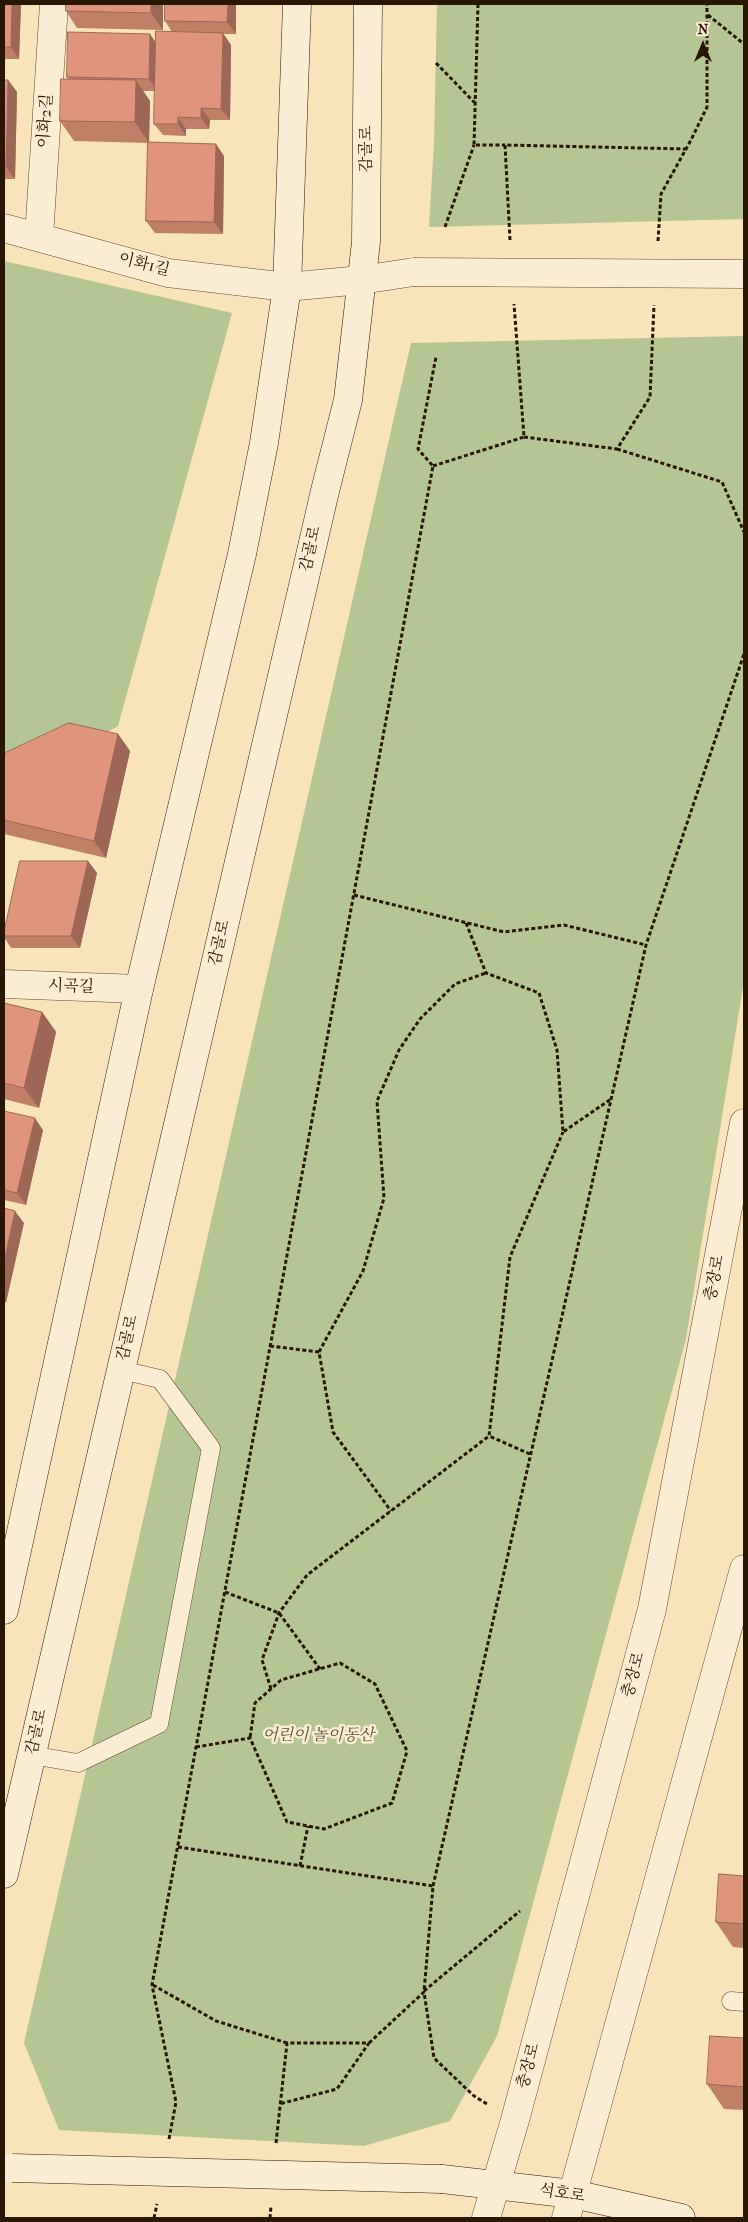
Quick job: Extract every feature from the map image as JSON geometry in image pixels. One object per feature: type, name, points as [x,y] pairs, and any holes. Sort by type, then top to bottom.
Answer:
[{"type":"main road","name":"이화2길","points":[[39,238],[54,4]]},
{"type":"main road","points":[[4,1610],[139,989],[242,554],[264,443],[287,287],[296,4]]},
{"type":"main road","name":"감골로","points":[[4,1874],[325,490],[348,400],[366,242],[368,4]]},
{"type":"main road","name":"이화1길","points":[[4,228],[168,273],[287,287],[361,280],[414,272],[744,274]]},
{"type":"main road","name":"시곡길","points":[[4,984],[139,989]]},
{"type":"main road","name":"충장로","points":[[486,2218],[515,2120],[652,1609],[744,1123]]},
{"type":"main road","points":[[570,2206],[744,1569]]},
{"type":"main road","name":"석호로","points":[[8,2167],[442,2179],[496,2185],[570,2206],[681,2218]]},
{"type":"lane","points":[[31,1755],[78,1763],[159,1724],[211,1448],[160,1379],[120,1370]]},
{"type":"path","points":[[445,227],[474,145],[478,4]]},
{"type":"path","points":[[707,14],[744,44]]},
{"type":"path","points":[[436,63],[476,103]]},
{"type":"path","points":[[474,145],[505,145]]},
{"type":"path","points":[[169,2141],[176,2102],[152,1985],[433,466],[418,449],[436,357]]},
{"type":"path","points":[[617,449],[722,482],[744,532]]},
{"type":"path","points":[[515,2120],[474,2096],[434,2058],[424,1992],[433,1886],[646,945],[744,654]]},
{"type":"path","points":[[354,895],[504,932],[564,925],[646,945]]},
{"type":"path","points":[[466,923],[486,973]]},
{"type":"path","points":[[271,1689],[262,1660],[279,1613],[307,1575],[391,1511],[489,1436],[510,1257],[563,1132],[557,1050],[539,993],[486,973],[456,984],[420,1019],[399,1050],[377,1100],[384,1198],[363,1272],[319,1352],[333,1432],[391,1511]]},
{"type":"path","points":[[563,1132],[611,1099]]},
{"type":"path","points":[[270,1346],[319,1352]]},
{"type":"path","points":[[489,1436],[531,1454]]},
{"type":"path","points":[[225,1592],[279,1613],[320,1669]]},
{"type":"path","points":[[340,1663],[376,1684],[407,1751],[392,1804],[324,1829],[287,1822],[250,1738],[255,1703],[281,1680],[320,1669],[340,1663]]},
{"type":"path","points":[[196,1747],[250,1738]]},
{"type":"path","points":[[300,1866],[308,1826]]},
{"type":"path","points":[[178,1847],[433,1886]]},
{"type":"path","points":[[287,2043],[279,2104],[337,2089],[369,2043],[424,1992],[520,1912]]},
{"type":"path","points":[[152,1985],[216,2021],[287,2043],[369,2043]]},
{"type":"path","points":[[154,2218],[158,2199]]},
{"type":"green space","points":[[437,4],[744,4],[744,219],[429,227],[434,143]]},
{"type":"green space","points":[[4,261],[232,313],[118,726],[4,791]]},
{"type":"green space","name":"어린이 놀이동산","points":[[744,336],[744,981],[686,1339],[497,2036],[450,2121],[364,2146],[59,2130],[24,2043],[411,343]]},
{"type":"building","points":[[4,4],[12,4],[11,47],[4,47]]},
{"type":"building","points":[[66,4],[151,4],[151,13],[66,11]]},
{"type":"building","points":[[165,4],[228,4],[227,22],[165,21]]},
{"type":"building","points":[[156,31],[223,33],[221,109],[201,108],[201,118],[178,117],[178,124],[154,124]]},
{"type":"building","points":[[68,32],[150,34],[149,79],[67,77]]},
{"type":"building","points":[[61,79],[136,80],[135,122],[60,121]]},
{"type":"building","points":[[4,80],[8,80],[6,167],[4,167]]},
{"type":"building","points":[[148,142],[216,144],[214,222],[146,221]]},
{"type":"building","points":[[69,723],[118,734],[94,841],[4,820],[5,753]]},
{"type":"building","points":[[20,861],[88,861],[71,936],[4,936]]},
{"type":"building","points":[[4,1003],[42,1012],[24,1088],[4,1083]]},
{"type":"building","points":[[4,1111],[35,1118],[17,1193],[4,1190]]},
{"type":"building","points":[[4,1208],[15,1211],[4,1262]]},
{"type":"building","points":[[719,1874],[744,1876],[744,1924],[716,1922]]},
{"type":"building","points":[[710,2036],[744,2038],[744,2087],[707,2084]]}]
